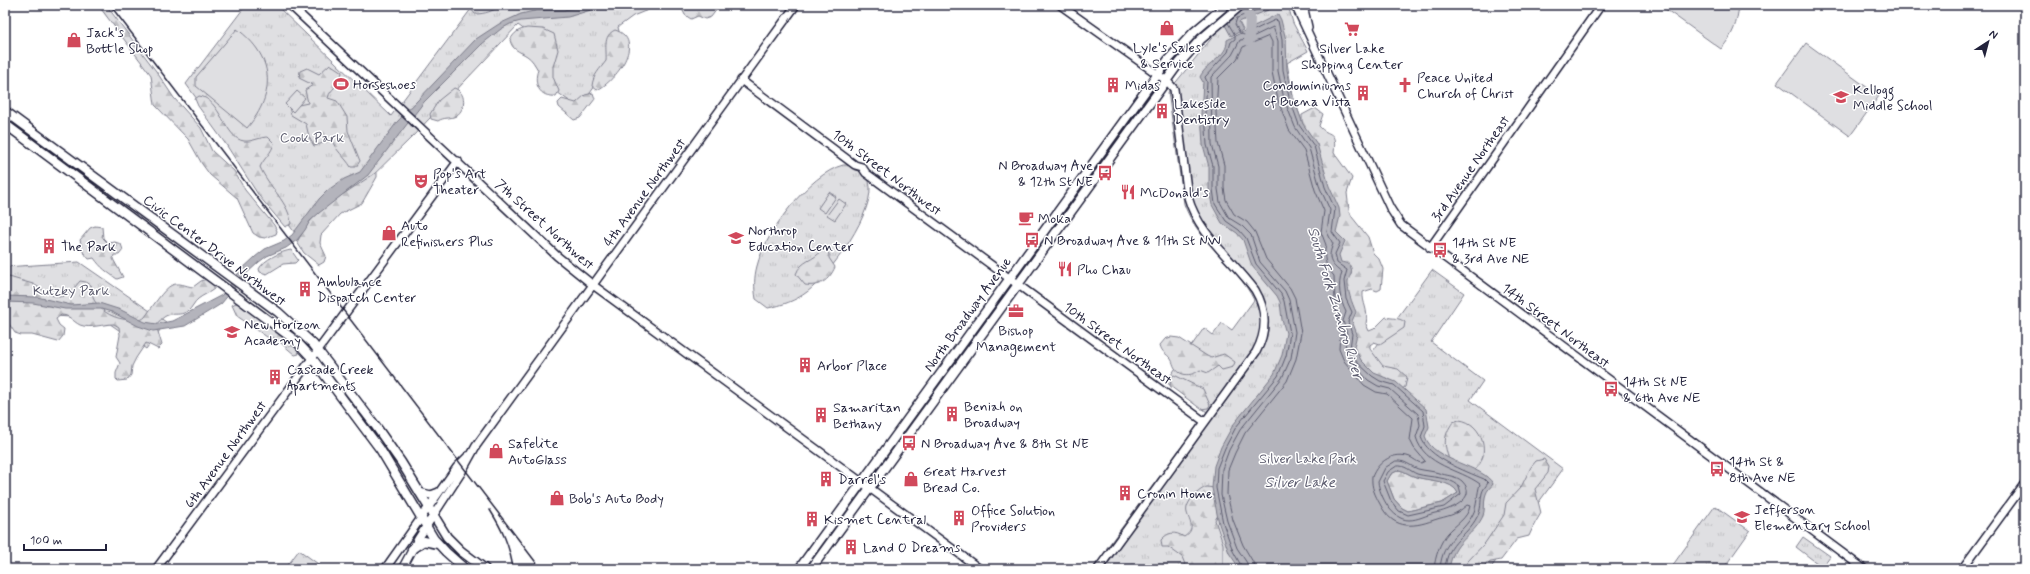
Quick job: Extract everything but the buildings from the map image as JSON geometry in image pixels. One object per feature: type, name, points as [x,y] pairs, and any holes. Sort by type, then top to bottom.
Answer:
[{"type":"main road","name":"7th Street Northwest","points":[[290,5],[458,161],[557,256],[980,569]]},
{"type":"main road","name":"4th Avenue Northwest","points":[[402,569],[426,526],[464,468],[471,453],[796,5]]},
{"type":"main road","points":[[1060,5],[1167,81],[1175,93],[1188,197],[1191,207],[1202,226],[1255,290],[1261,302],[1264,317],[1263,336],[1256,352],[1098,569]]},
{"type":"main road","name":"North Broadway Avenue","points":[[798,569],[1157,75],[1183,43],[1226,5]]},
{"type":"main road","name":"North Broadway Avenue","points":[[811,569],[1167,81],[1195,45],[1241,5]]},
{"type":"main road","name":"14th Street Northeast","points":[[1295,5],[1392,213],[1405,229],[1864,569]]},
{"type":"main road","name":"14th Street Northeast","points":[[1303,5],[1310,37]]},
{"type":"main road","name":"3rd Avenue Northeast","points":[[1430,248],[1601,5]]},
{"type":"main road","name":"10th Street Northwest","points":[[741,80],[855,165],[862,167],[866,173],[1017,285]]},
{"type":"main road","name":"Civic Center Drive Northwest","points":[[5,111],[293,324],[318,350],[388,442],[442,530],[457,548],[484,569]]},
{"type":"main road","name":"Civic Center Drive Northwest","points":[[5,124],[292,338],[312,358],[386,457],[426,526],[439,545],[465,569]]},
{"type":"main road","name":"6th Avenue Northwest","points":[[156,569],[458,161]]},
{"type":"main road","name":"10th Street Northeast","points":[[1017,285],[1204,422]]},
{"type":"main road","name":"4th Avenue Northwest","points":[[385,569],[460,463],[471,453]]},
{"type":"main road","points":[[1962,569],[2025,483]]},
{"type":"main road","points":[[419,492],[431,495],[439,492]]},
{"type":"main road","points":[[412,549],[424,541],[439,545]]},
{"type":"green space","points":[[98,5],[106,5],[156,71],[174,98],[201,128],[212,151],[234,171],[245,190],[274,225],[277,231],[276,234],[265,238],[259,237],[253,233],[237,198],[210,175],[188,139],[155,105],[151,75]]},
{"type":"green space","name":"Cook Park","points":[[246,5],[275,5],[278,7],[391,116],[474,5],[660,5],[633,16],[618,27],[623,48],[579,108],[539,79],[557,54],[518,25],[412,137],[303,244],[186,84]]},
{"type":"green space","points":[[468,5],[502,5],[489,12],[475,14]]},
{"type":"green space","points":[[680,5],[720,5],[711,17],[705,19],[698,16],[691,19],[685,15]]},
{"type":"green space","name":"Silver Lake Park","points":[[1247,5],[1288,5],[1293,23],[1308,51],[1287,63],[1293,96],[1303,124],[1365,362],[1432,270],[1464,293],[1431,342],[1483,381],[1470,400],[1563,469],[1490,569],[1104,569],[1114,555],[1106,549],[1207,412],[1166,382],[1204,328],[1213,335],[1222,323],[1232,330],[1254,300],[1237,275],[1198,230],[1190,218],[1184,204],[1168,92],[1219,29]]},
{"type":"green space","points":[[1664,5],[1739,5],[1734,29],[1729,39],[1721,49],[1664,8]]},
{"type":"green space","points":[[527,28],[543,29],[554,34],[558,50],[553,67],[553,77],[559,91],[556,96],[545,95],[539,89],[536,80],[538,70],[535,64],[529,57],[512,46],[510,40],[515,33]]},
{"type":"green space","points":[[237,29],[258,51],[264,63],[267,76],[267,88],[263,102],[257,115],[247,128],[196,86],[196,77]]},
{"type":"green space","points":[[615,30],[624,35],[628,42],[628,51],[625,61],[612,79],[597,90],[592,86],[593,82],[597,72],[606,61],[608,36]]},
{"type":"green space","points":[[1806,43],[1879,96],[1850,136],[1777,83]]},
{"type":"green space","points":[[330,64],[342,72],[339,81],[328,98],[337,101],[347,117],[348,131],[360,161],[356,167],[351,167],[335,147],[332,140],[314,146],[309,137],[306,124],[291,115],[289,107],[308,103],[305,90],[313,85],[299,78],[300,71],[307,68],[319,74]]},
{"type":"green space","points":[[454,88],[461,93],[464,100],[460,113],[454,117],[438,121],[431,119],[430,114],[439,100]]},
{"type":"green space","points":[[297,91],[305,98],[293,112],[285,104]]},
{"type":"green space","points":[[593,93],[595,99],[580,118],[574,120],[559,107],[558,103],[562,99],[576,103],[585,95]]},
{"type":"green space","points":[[199,96],[206,98],[212,104],[237,139],[247,141],[268,137],[274,143],[272,150],[260,167],[287,209],[291,224],[285,227],[259,196],[227,146],[198,106],[195,99]]},
{"type":"green space","points":[[1315,108],[1323,114],[1319,126],[1333,137],[1335,145],[1334,153],[1352,178],[1347,193],[1349,210],[1352,217],[1368,237],[1373,253],[1379,259],[1383,269],[1381,289],[1377,291],[1372,289],[1363,292],[1363,300],[1367,314],[1366,324],[1369,331],[1374,329],[1386,317],[1405,322],[1404,328],[1380,344],[1374,342],[1370,345],[1370,349],[1383,366],[1398,369],[1407,377],[1405,387],[1400,390],[1376,380],[1350,352],[1341,267],[1302,125],[1302,115]]},
{"type":"green space","points":[[843,165],[855,165],[865,174],[869,181],[870,193],[866,208],[859,224],[839,257],[816,284],[807,292],[793,300],[768,308],[756,299],[755,274],[769,238],[790,206],[803,192],[816,180]]},
{"type":"green space","points":[[377,172],[377,177],[362,203],[340,214],[321,235],[320,243],[326,256],[324,262],[319,265],[304,253],[297,242],[307,225],[322,208]]},
{"type":"green space","points":[[829,192],[836,197],[825,213],[818,208]]},
{"type":"green space","points":[[839,199],[846,204],[835,220],[827,215]]},
{"type":"green space","points":[[95,226],[102,227],[103,238],[108,243],[115,242],[121,244],[123,250],[119,255],[114,255],[113,259],[123,277],[117,279],[104,270],[94,258],[89,259],[83,252],[80,240],[90,228]]},
{"type":"green space","points":[[291,250],[298,260],[295,263],[283,264],[267,274],[260,272],[259,269],[264,262],[278,254]]},
{"type":"green space","points":[[822,250],[826,250],[829,254],[829,258],[835,267],[833,272],[827,279],[819,284],[805,285],[796,274],[798,269],[804,263],[819,254]]},
{"type":"green space","name":"Kutzky Park","points":[[79,262],[166,322],[146,349],[103,319],[5,313],[5,267]]},
{"type":"green space","points":[[9,277],[33,284],[51,295],[59,297],[69,294],[80,281],[86,282],[91,285],[94,300],[97,305],[105,312],[114,317],[134,321],[145,317],[162,294],[172,285],[180,284],[193,287],[201,281],[209,278],[214,282],[214,289],[198,299],[188,311],[165,316],[156,325],[162,345],[158,349],[146,343],[132,366],[131,375],[127,380],[118,381],[116,379],[116,373],[120,363],[116,357],[120,335],[119,327],[114,324],[84,326],[67,316],[61,315],[56,319],[59,325],[64,329],[63,336],[58,342],[32,335],[21,335],[15,333],[5,318],[5,279]]},
{"type":"green space","points":[[236,303],[240,304],[282,333],[290,340],[299,354],[295,355],[275,338],[267,337],[237,316],[232,305]]},
{"type":"green space","points":[[1171,337],[1179,338],[1211,358],[1224,354],[1235,362],[1233,367],[1222,370],[1218,366],[1208,373],[1200,370],[1187,375],[1180,373],[1177,371],[1171,359],[1163,351],[1160,345],[1165,339]]},
{"type":"green space","points":[[1174,375],[1203,389],[1210,405],[1208,408],[1201,409],[1170,386],[1171,377]]},
{"type":"green space","points":[[1459,420],[1467,422],[1474,427],[1482,442],[1482,458],[1478,466],[1472,472],[1449,460],[1447,454],[1445,440],[1447,432],[1453,422]]},
{"type":"green space","points":[[1544,459],[1549,467],[1548,473],[1535,489],[1541,513],[1529,536],[1517,539],[1501,560],[1486,563],[1485,569],[1464,569],[1468,561],[1485,543],[1504,515],[1506,503],[1521,487],[1531,467],[1536,461]]},
{"type":"green space","points":[[1399,470],[1416,477],[1439,481],[1451,485],[1458,493],[1442,503],[1408,511],[1402,508],[1394,499],[1387,481],[1391,474]]},
{"type":"green space","points":[[1207,487],[1214,488],[1220,512],[1215,520],[1223,544],[1223,564],[1225,569],[1187,569],[1182,557],[1168,547],[1162,547],[1161,540],[1166,535],[1172,533],[1184,537],[1188,534],[1191,529],[1191,523],[1187,513],[1188,505],[1196,493]]},
{"type":"green space","points":[[1715,506],[1750,531],[1723,569],[1670,569]]},
{"type":"green space","points":[[1803,537],[1830,556],[1822,567],[1796,547]]},
{"type":"green space","points":[[299,550],[325,569],[285,569]]},
{"type":"water","points":[[584,5],[607,5],[568,17],[521,21],[510,24],[482,44],[424,102],[368,175],[310,221],[297,240],[286,248],[267,256],[259,262],[246,274],[221,304],[185,326],[153,331],[138,326],[112,312],[101,309],[65,309],[33,303],[5,302],[5,296],[37,297],[71,305],[99,303],[121,310],[145,322],[157,324],[172,321],[182,316],[222,295],[240,271],[255,257],[265,249],[284,241],[292,235],[319,199],[328,190],[344,179],[360,172],[397,122],[476,39],[499,24],[521,14],[538,10],[564,10]]},
{"type":"water","points":[[1214,5],[1271,5],[1273,8],[1239,22],[1243,30],[1231,36]]},
{"type":"water","name":"Silver Lake","points":[[1278,14],[1286,40],[1287,70],[1293,96],[1303,124],[1317,144],[1329,186],[1339,208],[1340,216],[1336,232],[1345,241],[1339,255],[1341,262],[1350,266],[1351,273],[1348,281],[1348,288],[1356,312],[1352,321],[1357,334],[1354,347],[1361,360],[1374,373],[1396,382],[1426,409],[1429,427],[1425,436],[1430,445],[1448,458],[1480,472],[1493,484],[1486,494],[1482,518],[1478,525],[1463,540],[1455,551],[1451,559],[1449,569],[1240,569],[1229,553],[1219,524],[1212,488],[1214,466],[1221,447],[1233,425],[1274,374],[1282,355],[1286,333],[1282,320],[1280,302],[1277,296],[1252,266],[1243,240],[1237,233],[1222,223],[1212,205],[1209,189],[1209,167],[1203,145],[1201,114],[1203,82],[1200,77],[1224,51],[1227,40]],"holes":[[[1399,470],[1416,477],[1445,483],[1455,489],[1458,493],[1442,503],[1408,511],[1402,508],[1394,499],[1387,481],[1391,474]]]},
{"type":"waterway","name":"South Fork Zumbro River","points":[[1243,5],[1250,17],[1249,41]]},
{"type":"railway","points":[[110,5],[541,569]]},
{"type":"railway","points":[[490,510],[505,538],[513,569]]},
{"type":"place","name":"Lyle's Sales & Service","points":[[1167,28]]},
{"type":"place","name":"Silver Lake Shopping Center","points":[[1352,29]]},
{"type":"place","name":"Jack's Bottle Shop","points":[[74,40]]},
{"type":"place","name":"Horseshoes","points":[[341,84]]},
{"type":"place","name":"Midas","points":[[1113,85]]},
{"type":"place","name":"Peace United Church of Christ","points":[[1405,85]]},
{"type":"place","name":"Condominiums of Buena Vista","points":[[1363,93]]},
{"type":"place","name":"Kellogg Middle School","points":[[1841,97]]},
{"type":"place","name":"Lakeside Dentistry","points":[[1162,111]]},
{"type":"place","name":"N Broadway Ave & 12th St NE","points":[[1105,173]]},
{"type":"place","name":"Pop's Art Theater","points":[[421,181]]},
{"type":"place","name":"McDonald's","points":[[1128,192]]},
{"type":"place","name":"Moka","points":[[1026,218]]},
{"type":"place","name":"Auto Refinishers Plus","points":[[389,233]]},
{"type":"place","name":"Northrop Education Center","points":[[736,238]]},
{"type":"place","name":"N Broadway Ave & 11th St NW","points":[[1032,240]]},
{"type":"place","name":"The Park","points":[[49,246]]},
{"type":"place","name":"14th St NE & 3rd Ave NE","points":[[1440,250]]},
{"type":"place","name":"Pho Chau","points":[[1065,269]]},
{"type":"place","name":"Ambulance Dispatch Center","points":[[305,289]]},
{"type":"place","name":"Bishop Management","points":[[1016,311]]},
{"type":"place","name":"New Horizon Academy","points":[[232,332]]},
{"type":"place","name":"Arbor Place","points":[[805,365]]},
{"type":"place","name":"Cascade Creek Apartments","points":[[275,377]]},
{"type":"place","name":"14th St NE & 6th Ave NE","points":[[1611,389]]},
{"type":"place","name":"Beniah on Broadway","points":[[952,414]]},
{"type":"place","name":"Samaritan Bethany","points":[[821,415]]},
{"type":"place","name":"N Broadway Ave & 8th St NE","points":[[909,443]]},
{"type":"place","name":"Safelite AutoGlass","points":[[496,451]]},
{"type":"place","name":"14th St & 8th Ave NE","points":[[1717,469]]},
{"type":"place","name":"Darrel's","points":[[826,479]]},
{"type":"place","name":"Great Harvest Bread Co.","points":[[911,479]]},
{"type":"place","name":"Cronin Home","points":[[1125,493]]},
{"type":"place","name":"Bob's Auto Body","points":[[557,498]]},
{"type":"place","name":"Jefferson Elementary School","points":[[1742,517]]},
{"type":"place","name":"Office Solution Providers","points":[[959,518]]},
{"type":"place","name":"Kismet Central","points":[[812,519]]},
{"type":"place","name":"Land O Dreams","points":[[851,547]]}]
